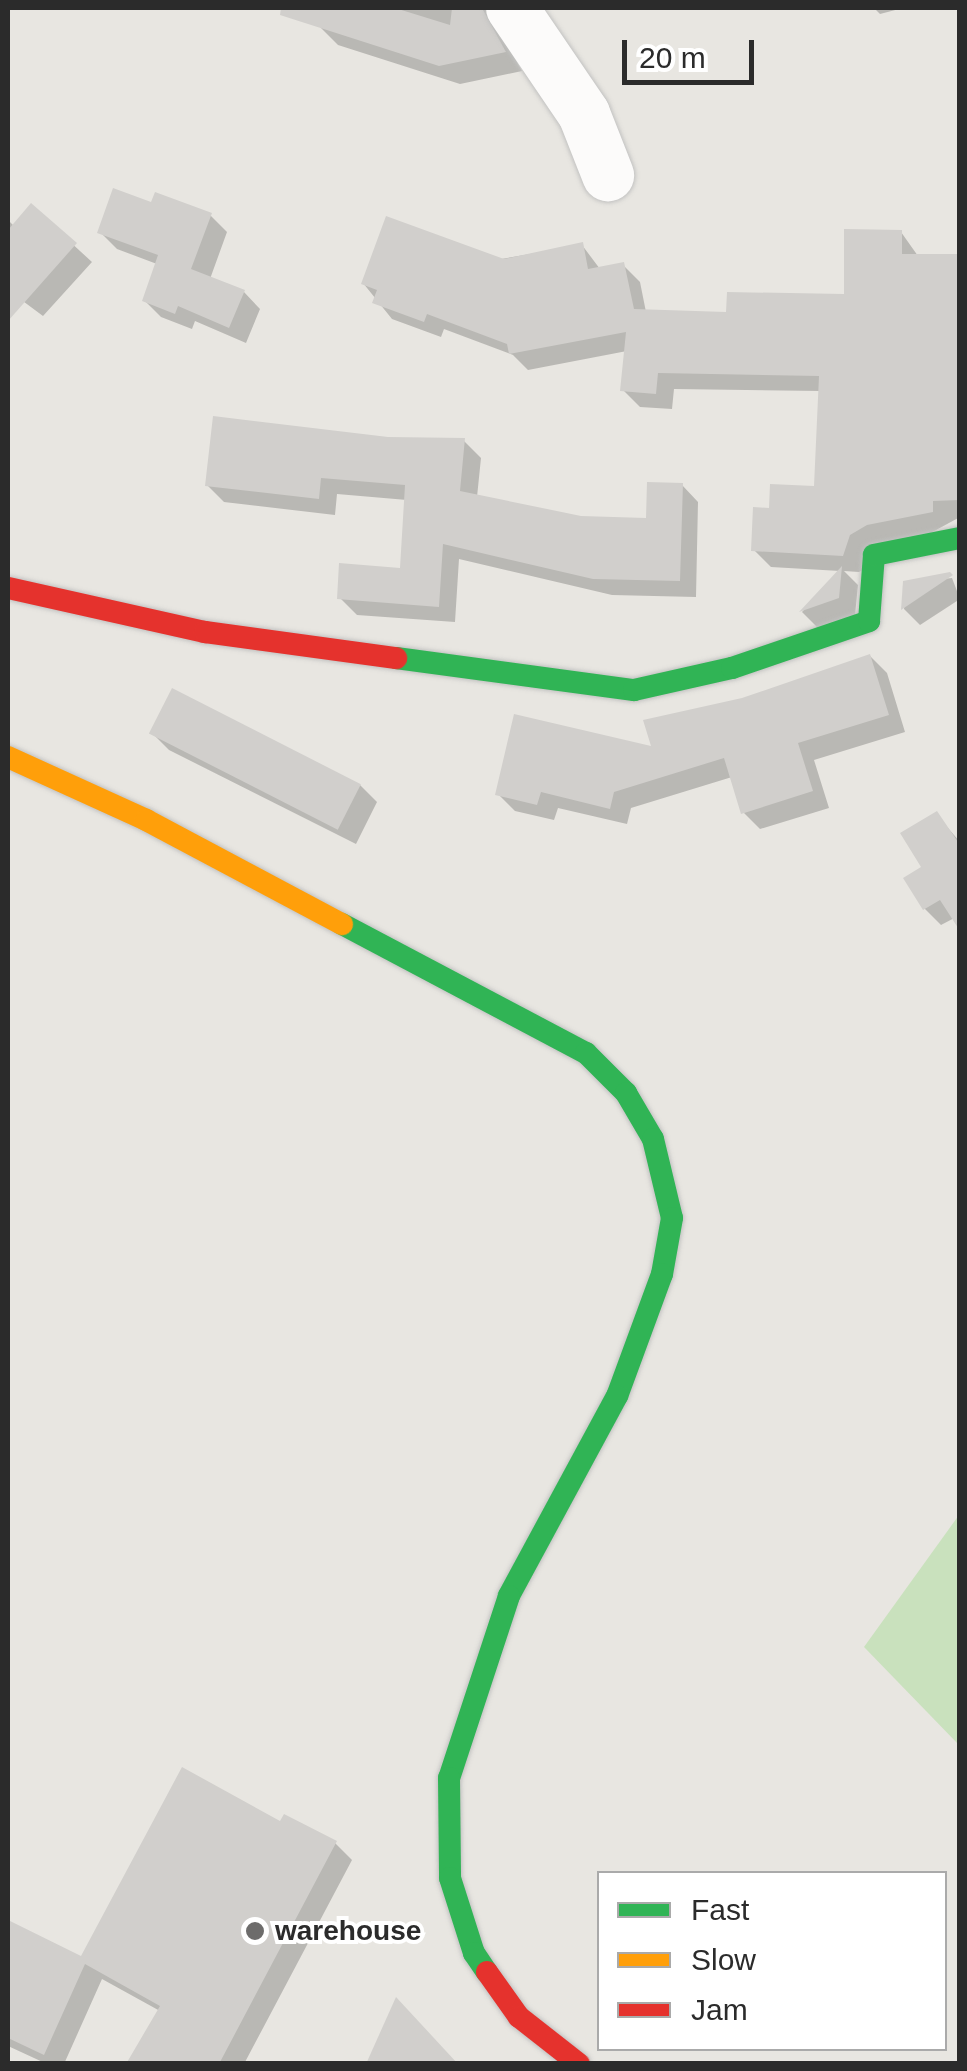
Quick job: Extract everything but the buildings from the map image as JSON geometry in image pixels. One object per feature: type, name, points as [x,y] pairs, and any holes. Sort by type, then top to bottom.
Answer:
[{"type":"street","points":[[512,8],[584,114],[608,175]]},
{"type":"street","points":[[8,588],[206,632],[634,690],[732,668],[869,621],[874,555],[960,538]]},
{"type":"street","points":[[8,757],[163,829],[586,1052],[626,1093],[653,1139],[672,1218],[662,1274],[618,1396],[509,1596],[449,1778],[450,1878],[474,1953],[520,2018],[579,2064]]},
{"type":"green space","points":[[959,1515],[959,1745],[864,1647]]},
{"type":"traffic: fast","points":[[396,658],[634,690],[732,668],[869,621],[874,555],[960,538]]},
{"type":"traffic: fast","points":[[342,924],[586,1053],[626,1093],[653,1139],[672,1218],[662,1274],[617,1396],[509,1596],[449,1778],[450,1878],[474,1953],[487,1972]]},
{"type":"traffic: slow","points":[[8,757],[146,820],[342,924]]},
{"type":"traffic: jam","points":[[8,588],[205,632],[396,658]]},
{"type":"traffic: jam","points":[[487,1972],[519,2017],[579,2064]]},
{"type":"place","name":"warehouse","points":[[255,1931]]}]
